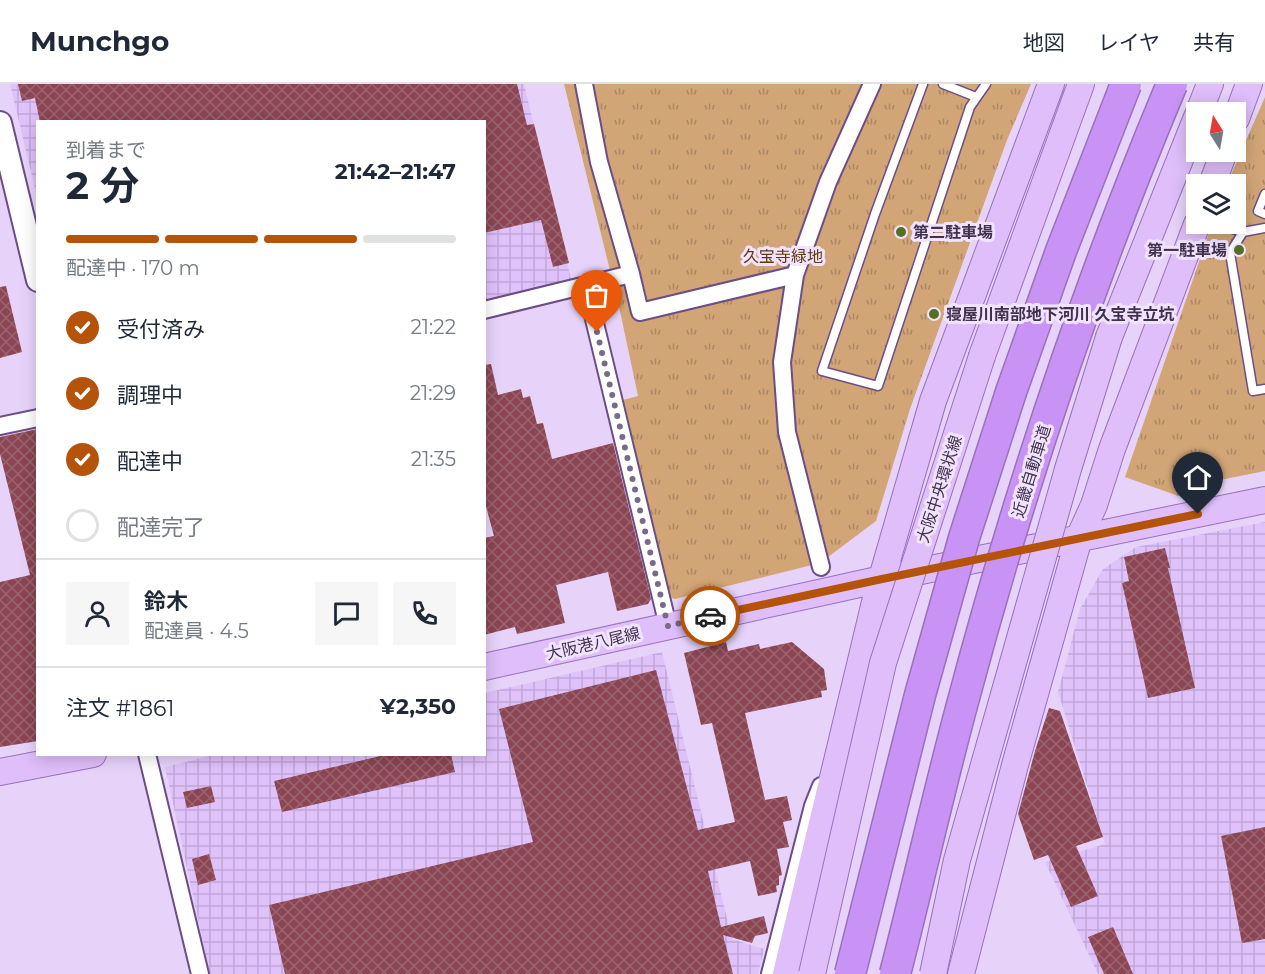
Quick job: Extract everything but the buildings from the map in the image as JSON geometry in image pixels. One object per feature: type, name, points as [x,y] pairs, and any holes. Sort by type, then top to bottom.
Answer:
[{"type":"highway","points":[[850,974],[920,695],[964,538],[1015,381],[1061,251],[1126,84]]},
{"type":"highway","name":"近畿自動車道","points":[[896,974],[962,706],[1053,400],[1102,260],[1172,84]]},
{"type":"main road","points":[[786,974],[882,579],[933,401],[1051,84]]},
{"type":"main road","name":"大阪中央環状線","points":[[812,974],[884,663],[982,356],[1081,84]]},
{"type":"main road","points":[[1203,102],[1210,84]]},
{"type":"main road","points":[[1242,102],[1249,84]]},
{"type":"main road","points":[[933,974],[960,848],[1068,469],[1109,337],[1186,144]]},
{"type":"main road","points":[[961,974],[1015,765],[1079,538],[1094,505],[1112,449],[1193,234]]},
{"type":"main road","name":"大阪港八尾線","points":[[486,667],[882,579],[1265,500]]},
{"type":"main road","points":[[0,772],[83,756]]},
{"type":"street","points":[[584,84],[599,162],[640,312],[795,275]]},
{"type":"street","points":[[820,567],[787,432],[782,362],[795,275],[828,182],[872,84]]},
{"type":"street","points":[[0,123],[36,272]]},
{"type":"street","points":[[486,310],[631,274]]},
{"type":"street","points":[[586,286],[668,626]]},
{"type":"street","points":[[0,426],[36,418]]},
{"type":"street","points":[[770,974],[813,806],[844,730]]},
{"type":"street","points":[[147,756],[200,974]]},
{"type":"street","points":[[971,974],[1005,837],[1015,765]]},
{"type":"lane","points":[[924,84],[875,214],[822,371],[878,386],[970,107],[986,84]]},
{"type":"lane","points":[[943,84],[976,97]]},
{"type":"lane","points":[[1265,194],[1258,211],[1265,214]]},
{"type":"lane","points":[[1246,231],[1265,228]]},
{"type":"lane","points":[[1242,234],[1230,253],[1253,391],[1265,389]]},
{"type":"shaded area","points":[[10,84],[524,84],[571,279],[486,300],[486,120],[36,120],[36,193]]},
{"type":"shaded area","points":[[1265,522],[1265,974],[1098,974],[1045,862],[1105,844],[1058,692],[1080,609],[1103,569],[1136,547]]},
{"type":"shaded area","points":[[662,652],[732,939],[764,949],[758,974],[210,974],[165,767],[210,756],[486,756],[486,693]]},
{"type":"green space","name":"久宝寺緑地","points":[[564,84],[1031,84],[1007,140],[910,409],[876,521],[820,563],[675,599],[669,597],[623,400],[638,396],[620,311]]},
{"type":"green space","points":[[1265,97],[1265,471],[1210,482],[1205,491],[1184,498],[1125,477],[1209,234],[1246,234],[1246,174],[1231,174],[1237,162],[1246,162],[1246,140]]},
{"type":"way so far","points":[[597,332],[668,626],[710,616]]},
{"type":"place","name":"第二駐車場","points":[[901,232]]},
{"type":"place","name":"第一駐車場","points":[[1239,250]]},
{"type":"place","name":"寝屋川南部地下河川 久宝寺立坑","points":[[934,314]]},
{"type":"route","points":[[710,616],[1198,514]]}]
